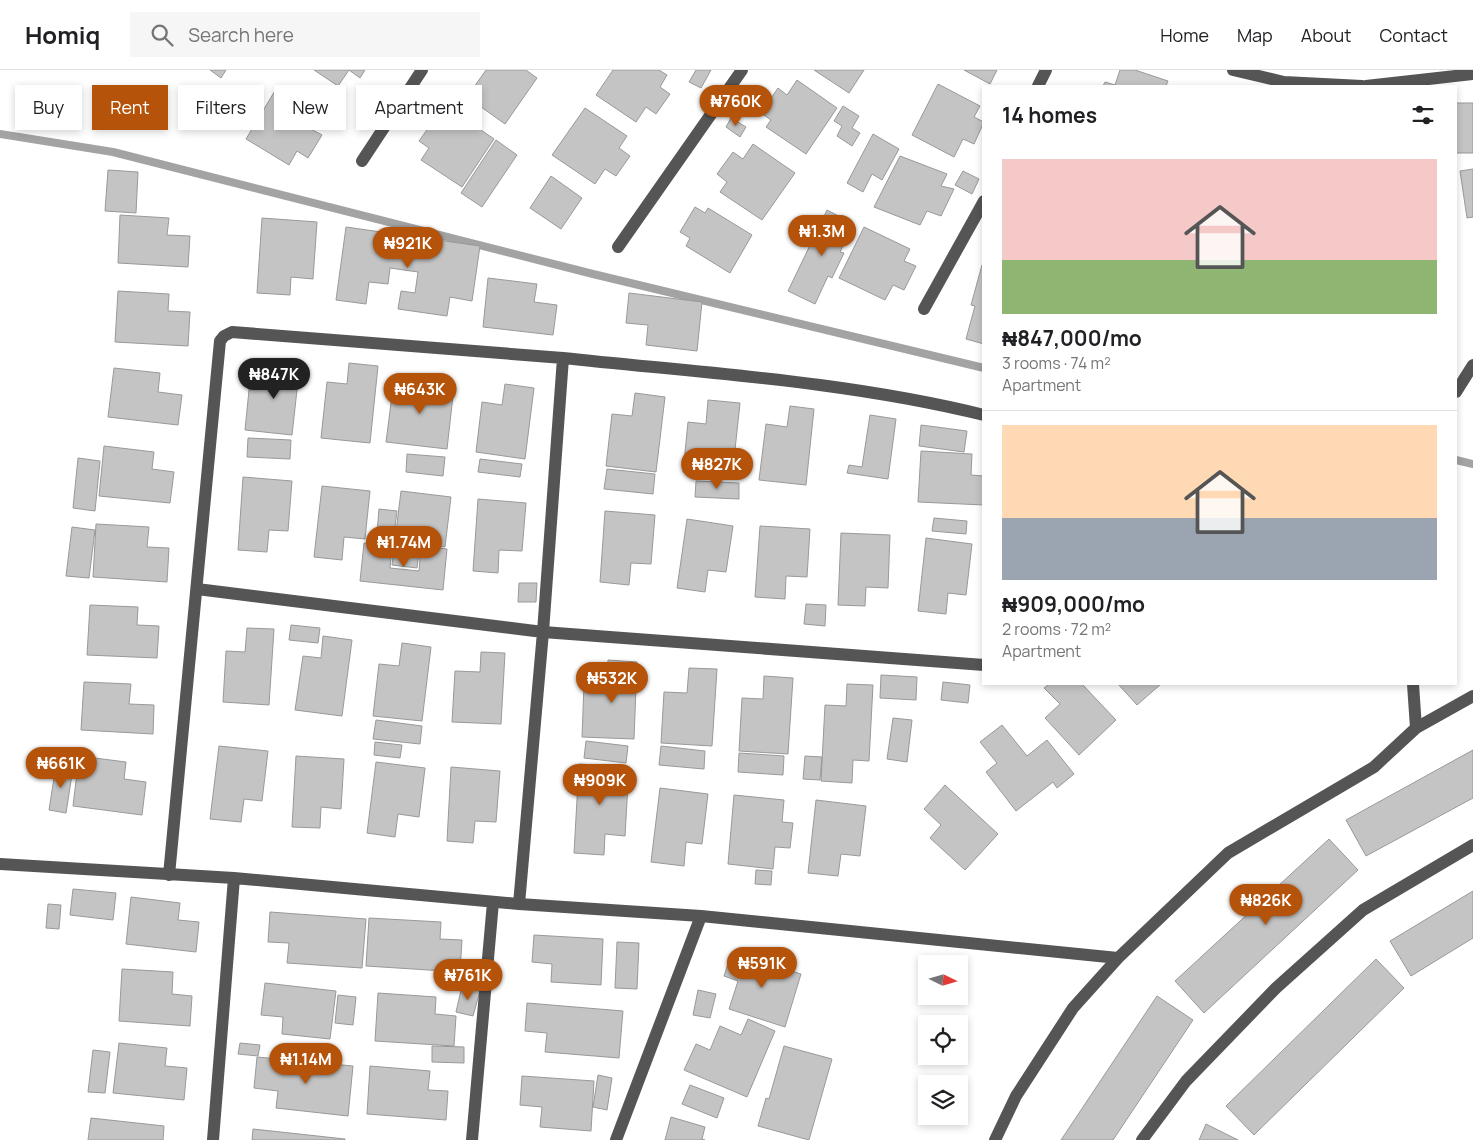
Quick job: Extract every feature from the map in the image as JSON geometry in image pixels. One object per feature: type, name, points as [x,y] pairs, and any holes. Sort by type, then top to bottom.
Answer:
[{"type":"street","points":[[362,161],[422,70]]},
{"type":"street","points":[[618,247],[742,70]]},
{"type":"street","points":[[1038,85],[1046,70]]},
{"type":"street","points":[[1233,70],[1284,82],[1329,85]]},
{"type":"street","points":[[1375,85],[1473,74]]},
{"type":"street","points":[[924,309],[982,207]]},
{"type":"street","points":[[169,875],[220,341],[224,336],[232,332],[563,358],[863,389],[931,402],[982,415]]},
{"type":"street","points":[[519,904],[543,632],[563,358]]},
{"type":"street","points":[[1457,390],[1473,365]]},
{"type":"street","points":[[197,589],[543,632],[982,666]]},
{"type":"street","points":[[1413,685],[1416,728]]},
{"type":"street","points":[[994,1140],[1016,1096],[1073,1008],[1118,958],[1228,853],[1374,767],[1416,728],[1473,696]]},
{"type":"street","points":[[1142,1140],[1186,1081],[1276,988],[1363,910],[1473,845]]},
{"type":"street","points":[[0,864],[234,878],[493,902],[701,916],[1118,958]]},
{"type":"street","points":[[213,1140],[234,878]]},
{"type":"street","points":[[472,1140],[493,902]]},
{"type":"street","points":[[616,1140],[701,916]]},
{"type":"building","points":[[210,70],[226,70],[221,78]]},
{"type":"building","points":[[314,70],[349,70],[339,85]]},
{"type":"building","points":[[349,70],[365,70],[360,78]]},
{"type":"building","points":[[486,70],[526,70],[537,78],[505,124],[482,108],[482,85],[475,85]]},
{"type":"building","points":[[613,70],[659,70],[667,75],[660,87],[670,94],[656,114],[646,107],[636,122],[596,95]]},
{"type":"building","points":[[696,70],[711,70],[701,88],[689,82]]},
{"type":"building","points":[[814,70],[864,70],[849,93]]},
{"type":"building","points":[[964,70],[997,70],[990,84]]},
{"type":"building","points":[[1120,70],[1135,70],[1168,81],[1166,85],[1115,85]]},
{"type":"building","points":[[797,80],[837,108],[806,154],[766,127],[771,120],[761,113],[778,88],[787,95]]},
{"type":"building","points":[[1105,82],[1115,85],[1104,85]]},
{"type":"building","points":[[938,84],[980,106],[974,117],[982,121],[982,126],[974,144],[963,139],[954,157],[912,135]]},
{"type":"building","points":[[274,92],[274,130],[313,130],[322,135],[308,158],[297,151],[289,165],[246,139],[251,130],[264,130],[264,109]]},
{"type":"building","points":[[1457,103],[1473,103],[1473,153],[1457,153]]},
{"type":"building","points":[[843,106],[859,116],[852,128],[860,133],[852,146],[837,136],[842,126],[834,121]]},
{"type":"building","points":[[585,108],[627,136],[619,148],[630,156],[616,176],[605,169],[595,184],[552,155]]},
{"type":"building","points":[[731,118],[746,127],[740,137],[726,127]]},
{"type":"building","points":[[427,130],[481,130],[494,139],[462,187],[421,160],[429,148],[419,141]]},
{"type":"building","points":[[873,134],[899,149],[882,180],[872,174],[863,192],[847,183]]},
{"type":"building","points":[[496,140],[517,155],[482,207],[461,193]]},
{"type":"building","points":[[753,144],[795,173],[762,220],[720,192],[727,182],[717,174],[733,152],[743,159]]},
{"type":"building","points":[[900,156],[947,174],[941,186],[954,189],[941,216],[927,211],[920,225],[874,207]]},
{"type":"building","points":[[1473,169],[1473,217],[1467,218],[1460,171]]},
{"type":"building","points":[[108,170],[138,172],[136,213],[105,211]]},
{"type":"building","points":[[963,171],[979,179],[972,194],[955,185]]},
{"type":"building","points":[[551,176],[582,198],[561,229],[530,208]]},
{"type":"building","points":[[695,207],[705,213],[708,208],[752,235],[730,273],[686,246],[690,238],[680,232]]},
{"type":"building","points":[[827,210],[854,224],[840,252],[844,253],[832,278],[828,276],[815,304],[788,291]]},
{"type":"building","points":[[120,215],[169,218],[167,235],[190,236],[188,267],[118,263]]},
{"type":"building","points":[[262,218],[317,222],[313,279],[291,277],[290,295],[257,293]]},
{"type":"building","points":[[346,227],[480,246],[472,301],[450,297],[447,316],[398,309],[401,291],[415,293],[418,272],[390,268],[388,284],[369,282],[366,304],[336,300]]},
{"type":"building","points":[[864,227],[910,249],[904,261],[916,266],[904,290],[893,285],[885,300],[839,278]]},
{"type":"building","points":[[982,265],[982,343],[966,339],[975,306],[971,305]]},
{"type":"building","points":[[488,278],[537,284],[534,302],[557,305],[553,335],[483,327]]},
{"type":"building","points":[[118,291],[169,294],[168,311],[190,312],[188,346],[115,342]]},
{"type":"building","points":[[629,293],[702,302],[697,351],[646,345],[648,325],[626,323]]},
{"type":"building","points":[[270,359],[300,363],[292,435],[245,430],[250,380],[268,382]]},
{"type":"building","points":[[349,363],[378,366],[370,443],[321,438],[327,382],[347,384]]},
{"type":"building","points":[[114,368],[160,373],[158,392],[182,395],[178,425],[108,417]]},
{"type":"building","points":[[394,380],[454,387],[447,449],[386,442]]},
{"type":"building","points":[[505,384],[534,388],[525,459],[476,452],[482,402],[502,405]]},
{"type":"building","points":[[635,393],[665,397],[656,472],[606,466],[612,414],[632,416]]},
{"type":"building","points":[[708,400],[740,403],[732,478],[683,472],[688,422],[706,424]]},
{"type":"building","points":[[790,406],[814,409],[806,485],[759,480],[766,424],[787,427]]},
{"type":"building","points":[[870,415],[896,419],[888,479],[847,473],[849,465],[862,467]]},
{"type":"building","points":[[921,425],[967,431],[964,452],[919,446]]},
{"type":"building","points":[[248,438],[291,440],[290,459],[247,457]]},
{"type":"building","points":[[104,446],[154,452],[152,469],[174,472],[170,503],[99,496]]},
{"type":"building","points":[[921,451],[972,454],[971,475],[982,476],[982,505],[918,502]]},
{"type":"building","points":[[407,454],[445,457],[443,476],[406,472]]},
{"type":"building","points":[[78,458],[100,461],[95,511],[73,508]]},
{"type":"building","points":[[480,459],[522,464],[520,477],[478,472]]},
{"type":"building","points":[[607,469],[655,474],[653,494],[604,489]]},
{"type":"building","points":[[243,477],[292,481],[288,531],[269,530],[267,552],[238,550]]},
{"type":"building","points":[[696,481],[739,483],[739,499],[695,497]]},
{"type":"building","points":[[322,486],[370,491],[365,539],[344,537],[342,560],[314,557]]},
{"type":"building","points":[[401,491],[451,497],[445,547],[420,544],[417,568],[392,565]]},
{"type":"building","points":[[478,499],[526,503],[522,551],[499,550],[498,573],[473,571]]},
{"type":"building","points":[[379,509],[397,511],[394,534],[377,533]]},
{"type":"building","points":[[605,511],[655,515],[651,564],[631,563],[629,585],[600,582]]},
{"type":"building","points":[[934,518],[967,521],[966,534],[932,531]]},
{"type":"building","points":[[687,519],[733,526],[726,572],[708,570],[705,592],[677,588]]},
{"type":"building","points":[[96,524],[149,527],[147,547],[169,548],[167,582],[93,577]]},
{"type":"building","points":[[760,526],[810,529],[807,577],[786,576],[785,599],[755,597]]},
{"type":"building","points":[[72,527],[95,530],[89,578],[66,576]]},
{"type":"building","points":[[841,533],[890,535],[888,588],[866,587],[865,606],[838,605]]},
{"type":"building","points":[[926,538],[972,544],[966,595],[948,593],[946,614],[918,611]]},
{"type":"building","points":[[364,543],[392,546],[390,568],[419,571],[421,546],[447,549],[443,590],[360,581]]},
{"type":"building","points":[[519,583],[537,583],[536,602],[518,602]]},
{"type":"building","points":[[806,604],[826,605],[825,626],[804,624]]},
{"type":"building","points":[[90,605],[138,607],[137,625],[159,626],[157,658],[87,655]]},
{"type":"building","points":[[291,625],[320,628],[318,643],[289,640]]},
{"type":"building","points":[[247,628],[274,629],[269,705],[223,702],[226,651],[245,652]]},
{"type":"building","points":[[323,636],[352,640],[342,716],[295,710],[303,656],[321,658]]},
{"type":"building","points":[[402,643],[431,647],[422,721],[373,716],[379,664],[399,666]]},
{"type":"building","points":[[481,652],[505,653],[501,724],[452,722],[455,671],[480,672]]},
{"type":"building","points":[[608,660],[637,662],[634,739],[582,737],[584,684],[607,686]]},
{"type":"building","points":[[689,668],[717,669],[712,746],[661,743],[664,692],[687,693]]},
{"type":"building","points":[[881,675],[917,677],[916,700],[880,698]]},
{"type":"building","points":[[764,676],[793,678],[788,754],[739,751],[742,698],[763,699]]},
{"type":"building","points":[[84,682],[131,684],[129,704],[154,705],[153,734],[81,730]]},
{"type":"building","points":[[943,682],[970,685],[968,703],[941,700]]},
{"type":"building","points":[[847,684],[873,685],[869,761],[853,760],[852,783],[821,781],[825,705],[846,706]]},
{"type":"building","points":[[1048,685],[1083,685],[1116,720],[1079,755],[1045,718],[1060,704],[1044,688]]},
{"type":"building","points":[[1119,685],[1160,685],[1137,705]]},
{"type":"building","points":[[893,718],[912,720],[907,762],[887,759]]},
{"type":"building","points":[[376,720],[422,726],[420,744],[373,739]]},
{"type":"building","points":[[1002,725],[1027,756],[1047,740],[1074,774],[1057,788],[1053,782],[1016,811],[986,772],[997,763],[980,742]]},
{"type":"building","points":[[586,741],[628,746],[626,763],[584,758]]},
{"type":"building","points":[[375,742],[402,745],[400,758],[374,755]]},
{"type":"building","points":[[219,746],[268,751],[262,801],[244,799],[241,822],[210,819]]},
{"type":"building","points":[[661,746],[705,751],[704,769],[659,765]]},
{"type":"building","points":[[1473,750],[1473,798],[1366,856],[1346,820]]},
{"type":"building","points":[[739,753],[784,756],[783,775],[738,772]]},
{"type":"building","points":[[79,756],[126,762],[124,779],[146,782],[142,815],[73,806]]},
{"type":"building","points":[[296,756],[344,759],[341,809],[321,807],[320,828],[292,827]]},
{"type":"building","points":[[805,756],[822,757],[820,780],[803,779]]},
{"type":"building","points":[[376,762],[425,768],[419,817],[398,814],[395,837],[367,833]]},
{"type":"building","points":[[579,764],[629,767],[625,836],[605,834],[604,855],[574,853]]},
{"type":"building","points":[[56,765],[73,768],[66,813],[49,810]]},
{"type":"building","points":[[451,767],[500,771],[496,822],[475,821],[473,843],[447,841]]},
{"type":"building","points":[[945,785],[998,834],[965,870],[930,838],[941,825],[924,809]]},
{"type":"building","points":[[660,788],[708,794],[702,844],[686,842],[684,866],[651,862]]},
{"type":"building","points":[[734,795],[784,800],[782,822],[793,823],[790,848],[775,847],[773,869],[728,864]]},
{"type":"building","points":[[816,800],[866,806],[860,856],[841,854],[838,876],[808,873]]},
{"type":"building","points":[[1329,839],[1358,870],[1204,1013],[1175,981]]},
{"type":"building","points":[[756,870],[772,871],[771,885],[755,884]]},
{"type":"building","points":[[73,889],[116,893],[113,920],[70,915]]},
{"type":"building","points":[[1473,891],[1473,938],[1411,976],[1390,941]]},
{"type":"building","points":[[131,897],[180,903],[178,920],[199,922],[196,952],[126,944]]},
{"type":"building","points":[[48,904],[61,905],[59,929],[46,928]]},
{"type":"building","points":[[270,912],[366,919],[362,968],[287,963],[289,943],[268,942]]},
{"type":"building","points":[[369,918],[441,922],[440,939],[462,940],[460,972],[366,966]]},
{"type":"building","points":[[534,935],[603,939],[601,985],[551,982],[552,964],[532,962]]},
{"type":"building","points":[[617,942],[639,943],[637,989],[615,988]]},
{"type":"building","points":[[732,952],[801,974],[785,1027],[729,1009],[738,981],[724,976]]},
{"type":"building","points":[[1376,959],[1404,988],[1254,1135],[1226,1106]]},
{"type":"building","points":[[122,969],[173,972],[172,994],[192,996],[190,1026],[119,1021]]},
{"type":"building","points":[[265,983],[336,991],[330,1039],[282,1034],[283,1017],[261,1015]]},
{"type":"building","points":[[462,986],[480,991],[473,1016],[456,1012]]},
{"type":"building","points":[[698,990],[716,994],[710,1018],[693,1015]]},
{"type":"building","points":[[378,993],[436,997],[435,1014],[456,1016],[454,1046],[375,1041]]},
{"type":"building","points":[[338,995],[356,997],[353,1025],[335,1023]]},
{"type":"building","points":[[1157,996],[1193,1020],[1113,1140],[1061,1140]]},
{"type":"building","points":[[527,1003],[623,1011],[619,1058],[545,1052],[547,1033],[525,1031]]},
{"type":"building","points":[[748,1019],[775,1031],[747,1097],[684,1070],[696,1044],[710,1050],[720,1026],[741,1035]]},
{"type":"building","points":[[119,1043],[167,1048],[165,1066],[187,1068],[184,1100],[113,1093]]},
{"type":"building","points":[[240,1043],[260,1045],[258,1056],[238,1054]]},
{"type":"building","points":[[432,1046],[464,1047],[464,1063],[432,1062]]},
{"type":"building","points":[[784,1046],[832,1059],[809,1140],[758,1126],[766,1098],[769,1099]]},
{"type":"building","points":[[93,1050],[110,1052],[105,1093],[88,1092]]},
{"type":"building","points":[[257,1057],[353,1066],[348,1116],[276,1108],[278,1091],[254,1088]]},
{"type":"building","points":[[370,1066],[430,1071],[428,1090],[448,1091],[446,1120],[367,1114]]},
{"type":"building","points":[[598,1075],[612,1078],[607,1110],[593,1107]]},
{"type":"building","points":[[522,1076],[594,1081],[591,1131],[540,1127],[542,1107],[520,1105]]},
{"type":"building","points":[[690,1085],[724,1098],[717,1118],[682,1104]]},
{"type":"building","points":[[671,1117],[705,1127],[702,1139],[705,1140],[665,1140]]},
{"type":"building","points":[[91,1118],[164,1126],[163,1140],[88,1140]]},
{"type":"building","points":[[1206,1124],[1238,1140],[1199,1140]]},
{"type":"building","points":[[253,1129],[345,1139],[345,1140],[252,1140]]},
{"type":"waterway","points":[[0,134],[113,152],[593,274],[982,368]]},
{"type":"waterway","points":[[1457,460],[1473,464]]}]
